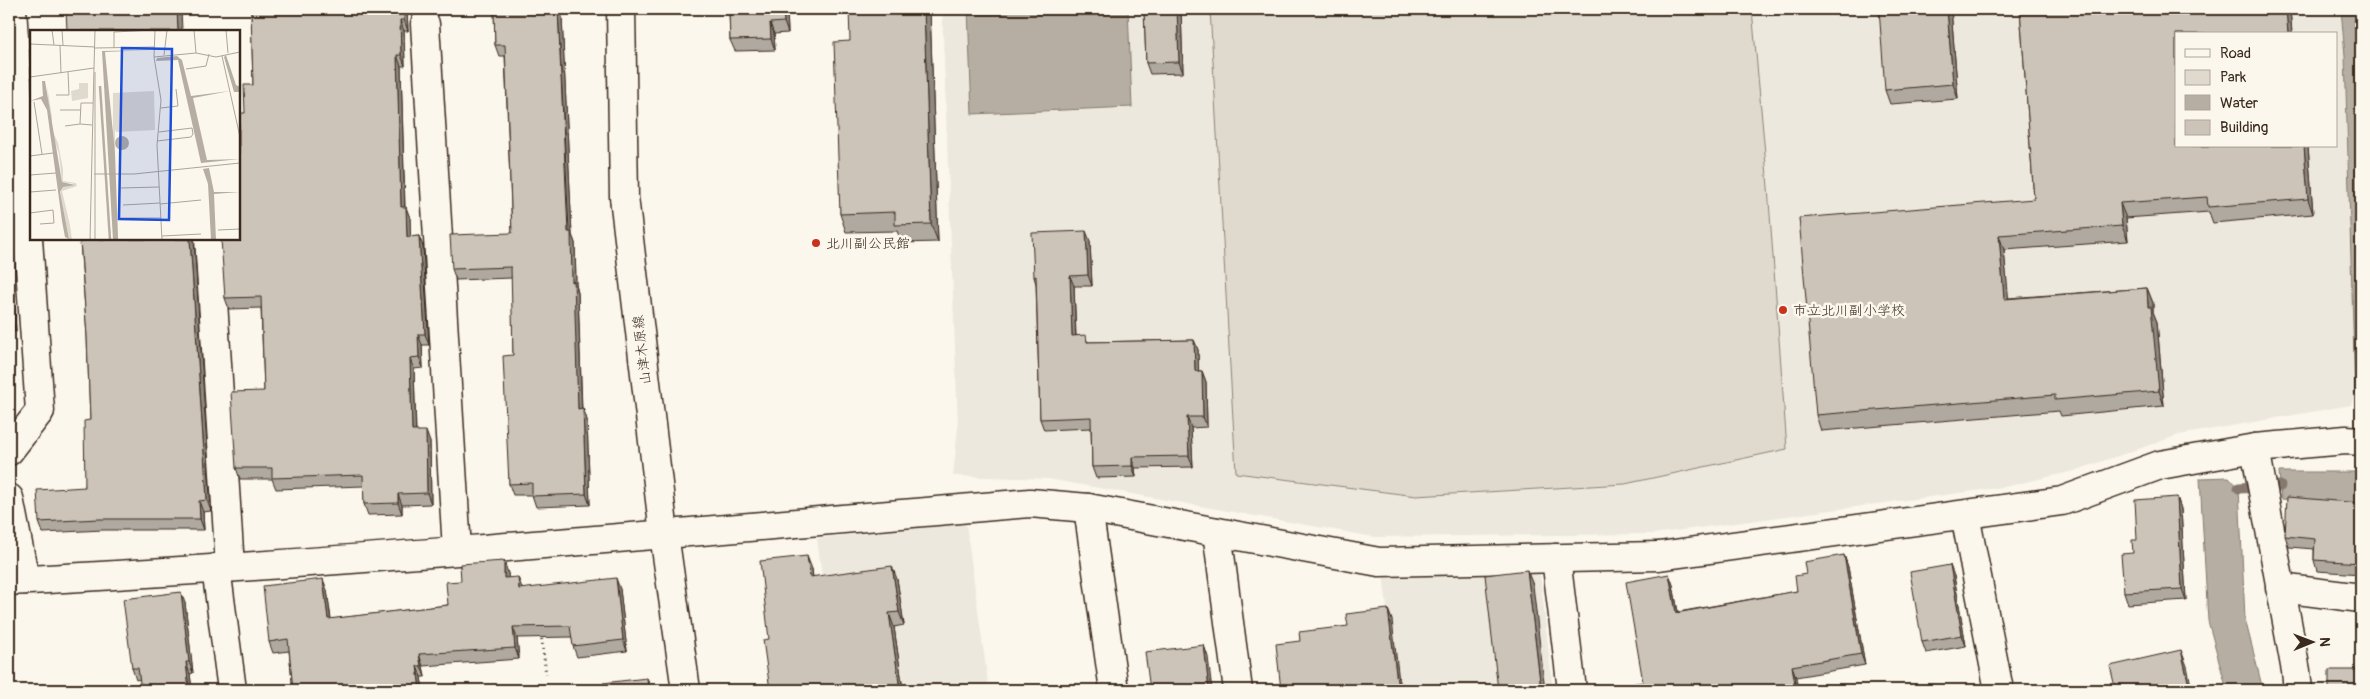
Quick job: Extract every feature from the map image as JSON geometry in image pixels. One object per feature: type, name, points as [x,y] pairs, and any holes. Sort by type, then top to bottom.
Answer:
[{"type":"street","points":[[9,451],[40,411],[12,9]]},
{"type":"street","name":"山津木原線","points":[[621,9],[624,197],[664,534],[686,690]]},
{"type":"street","points":[[425,24],[457,550]]},
{"type":"street","points":[[209,240],[223,567],[232,690]]},
{"type":"street","points":[[9,498],[17,581],[457,550],[1030,503],[1088,508],[1379,562],[1659,556],[2062,502],[2160,466],[2257,461],[2354,440]]},
{"type":"street","points":[[2257,461],[2298,690]]},
{"type":"street","points":[[1088,508],[1114,690]]},
{"type":"street","points":[[1965,514],[1999,690]]},
{"type":"street","points":[[1217,532],[1238,690]]},
{"type":"street","points":[[1556,558],[1572,690]]},
{"type":"street","points":[[2280,588],[2361,598]]},
{"type":"path","points":[[540,628],[546,674]]},
{"type":"shaded area","name":"市立北川副小学校","points":[[942,9],[2341,9],[2345,56],[2355,394],[2351,405],[2179,435],[2074,471],[2004,487],[1653,534],[1374,537],[1048,479],[953,476],[958,427]]},
{"type":"shaded area","points":[[966,524],[989,690],[837,690],[817,538]]},
{"type":"shaded area","points":[[1540,573],[1553,690],[1397,690],[1383,574]]},
{"type":"green space","points":[[1210,9],[1752,9],[1768,187],[1787,449],[1625,484],[1416,496],[1236,473]]},
{"type":"water","points":[[968,9],[1128,9],[1132,107],[972,114]]},
{"type":"water","points":[[2341,9],[2356,9],[2360,60],[2361,387],[2355,394],[2345,56]]},
{"type":"water","points":[[2279,472],[2361,472],[2361,504],[2281,499]]},
{"type":"water","points":[[2229,477],[2239,488],[2245,619],[2263,690],[2227,690],[2208,621],[2200,478]]},
{"type":"building","points":[[66,9],[177,9],[178,30],[67,30]]},
{"type":"building","points":[[251,9],[404,9],[404,20],[400,20],[401,55],[397,55],[401,207],[406,207],[407,237],[419,236],[425,334],[418,334],[419,357],[410,358],[412,431],[426,431],[427,493],[398,494],[398,503],[364,504],[363,475],[272,478],[272,468],[236,468],[231,392],[264,391],[261,297],[225,298],[221,240],[240,240],[240,113],[245,113],[244,85],[253,85]]},
{"type":"building","points":[[494,9],[558,9],[568,232],[571,232],[572,282],[574,281],[578,409],[583,408],[586,494],[532,496],[532,483],[509,484],[503,356],[513,355],[511,267],[452,269],[450,235],[512,233],[505,45],[495,45]]},
{"type":"building","points":[[729,9],[783,9],[784,22],[770,23],[771,39],[730,40]]},
{"type":"building","points":[[849,9],[924,9],[931,224],[895,225],[895,212],[840,214],[834,42],[850,41]]},
{"type":"building","points":[[1144,9],[1177,9],[1179,62],[1146,63]]},
{"type":"building","points":[[1879,9],[1947,9],[1953,84],[1885,90]]},
{"type":"building","points":[[2020,9],[2286,9],[2288,32],[2175,32],[2175,148],[2304,148],[2308,199],[2208,207],[2207,197],[2120,203],[2122,226],[1999,235],[2004,299],[2147,288],[2148,307],[2151,307],[2159,391],[2055,400],[2055,395],[1816,415],[1799,218],[2034,199]]},
{"type":"building","points":[[1086,231],[1088,275],[1070,276],[1072,336],[1086,335],[1087,342],[1194,340],[1195,371],[1202,371],[1203,417],[1187,417],[1189,456],[1132,457],[1132,466],[1092,467],[1091,417],[1040,419],[1036,276],[1034,277],[1032,233]]},
{"type":"building","points":[[80,240],[190,240],[207,500],[199,501],[200,519],[99,519],[39,522],[37,490],[85,487],[84,421],[90,420],[87,336]]},
{"type":"building","points":[[9,278],[11,318],[9,318]]},
{"type":"building","points":[[2177,497],[2182,589],[2124,592],[2121,554],[2133,553],[2132,540],[2137,540],[2135,500]]},
{"type":"building","points":[[2287,497],[2361,503],[2361,563],[2314,560],[2315,539],[2285,536]]},
{"type":"building","points":[[1844,555],[1861,654],[1792,666],[1796,690],[1623,690],[1623,685],[1643,682],[1626,582],[1669,574],[1676,613],[1797,591],[1795,576],[1806,574],[1804,562]]},
{"type":"building","points":[[807,556],[810,577],[892,566],[899,612],[889,613],[900,690],[770,690],[763,640],[769,639],[760,561]]},
{"type":"building","points":[[504,561],[504,578],[518,577],[519,589],[616,578],[623,640],[573,646],[570,626],[513,627],[515,648],[419,654],[421,666],[417,666],[420,690],[293,690],[288,639],[269,642],[263,586],[323,579],[328,619],[448,605],[446,582],[461,581],[460,564]]},
{"type":"building","points":[[1950,565],[1962,635],[1922,642],[1910,572]]},
{"type":"building","points":[[1527,570],[1541,690],[1498,690],[1485,575]]},
{"type":"building","points":[[181,592],[189,662],[186,662],[189,690],[141,690],[138,668],[132,668],[123,599]]},
{"type":"building","points":[[1388,609],[1398,690],[1281,690],[1276,644],[1300,641],[1299,632],[1348,626],[1346,614]]},
{"type":"building","points":[[1204,645],[1209,690],[1150,690],[1145,652]]},
{"type":"building","points":[[2181,650],[2190,690],[2106,689],[2115,687],[2110,666]]},
{"type":"building","points":[[2329,670],[2361,670],[2361,690],[2329,690]]},
{"type":"building","points":[[647,678],[648,690],[604,690],[603,683]]},
{"type":"waterway","points":[[2239,488],[2280,486]]},
{"type":"place","name":"北川副公民館","points":[[816,243]]},
{"type":"place","name":"市立北川副小学校","points":[[1783,310]]}]
